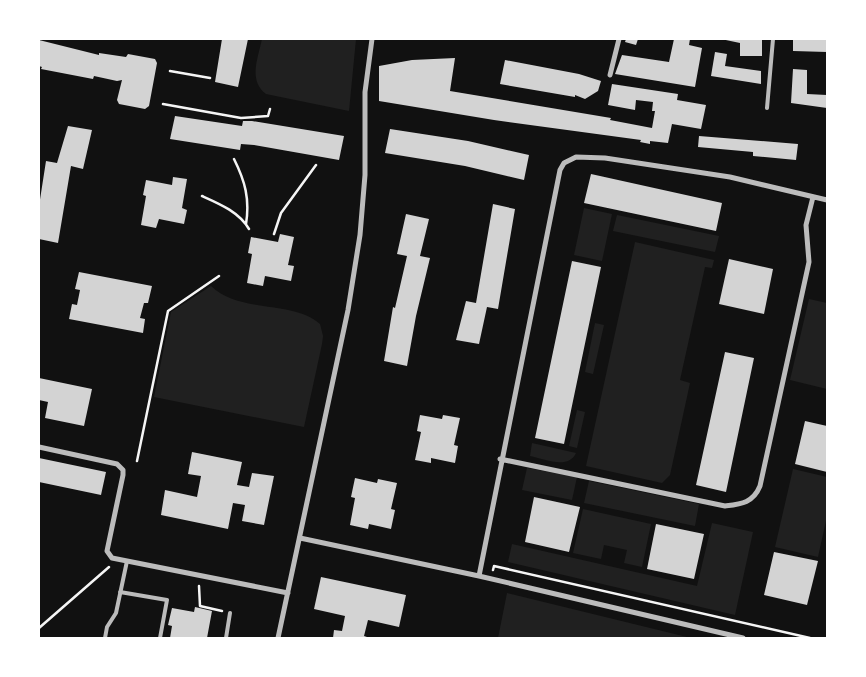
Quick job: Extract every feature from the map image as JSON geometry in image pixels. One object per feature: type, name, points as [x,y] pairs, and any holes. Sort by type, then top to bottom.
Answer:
[{"type":"street","points":[[278,638],[348,310],[360,235],[365,175],[366,92],[372,39]]},
{"type":"street","points":[[610,75],[619,39]]},
{"type":"street","points":[[479,576],[500,459],[560,170],[564,164],[576,157],[634,162],[730,177],[827,200]]},
{"type":"street","points":[[500,459],[724,506],[748,502],[756,494],[760,486],[809,262],[806,225],[813,197]]},
{"type":"street","points":[[39,448],[120,466],[123,475],[107,551],[117,559],[288,593]]},
{"type":"street","points":[[300,538],[479,576],[743,638]]},
{"type":"lane","points":[[767,108],[773,39]]},
{"type":"lane","points":[[104,638],[107,627],[116,613],[126,561]]},
{"type":"lane","points":[[120,592],[167,600],[160,638]]},
{"type":"lane","points":[[226,638],[230,613]]},
{"type":"path","points":[[170,71],[210,78]]},
{"type":"path","points":[[163,104],[241,118],[268,116],[270,109]]},
{"type":"path","points":[[234,159],[247,190],[246,224]]},
{"type":"path","points":[[274,234],[277,222],[288,202],[316,165]]},
{"type":"path","points":[[202,196],[220,204],[242,219],[249,229]]},
{"type":"path","points":[[136,461],[168,311],[219,276]]},
{"type":"path","points":[[39,628],[117,559]]},
{"type":"path","points":[[494,566],[810,638]]},
{"type":"path","points":[[199,586],[200,606],[230,613]]},
{"type":"shaded area","points":[[262,39],[356,39],[349,111],[266,94],[260,89],[256,76]]},
{"type":"shaded area","points":[[584,208],[612,214],[602,261],[574,255]]},
{"type":"shaded area","points":[[617,215],[719,236],[715,252],[613,231]]},
{"type":"shaded area","points":[[635,242],[714,260],[712,268],[705,267],[680,380],[690,383],[670,475],[662,483],[586,466]]},
{"type":"shaded area","points":[[211,286],[223,295],[237,300],[296,312],[320,324],[323,336],[322,344],[304,427],[154,397],[171,312]]},
{"type":"shaded area","points":[[809,299],[827,303],[827,389],[790,380]]},
{"type":"shaded area","points":[[595,323],[604,325],[593,374],[585,372]]},
{"type":"shaded area","points":[[577,410],[585,412],[577,448],[569,446]]},
{"type":"shaded area","points":[[532,443],[576,453],[568,461],[549,461],[530,456]]},
{"type":"shaded area","points":[[527,468],[577,477],[572,500],[522,490]]},
{"type":"shaded area","points":[[793,469],[827,477],[827,516],[818,557],[775,547]]},
{"type":"shaded area","points":[[589,481],[699,504],[695,526],[584,503]]},
{"type":"shaded area","points":[[583,509],[651,524],[642,567],[624,563],[627,550],[604,545],[601,559],[573,553]]},
{"type":"shaded area","points":[[712,523],[753,532],[735,615],[508,562],[512,544],[697,586]]},
{"type":"shaded area","points":[[507,593],[691,638],[498,638]]},
{"type":"building","points":[[222,39],[248,39],[238,87],[215,82]]},
{"type":"building","points":[[626,39],[638,39],[636,45],[625,42]]},
{"type":"building","points":[[674,39],[690,39],[689,45],[702,48],[695,87],[615,74],[622,55],[669,62]]},
{"type":"building","points":[[721,39],[762,39],[762,56],[740,56],[740,43]]},
{"type":"building","points":[[793,39],[827,39],[827,52],[793,51]]},
{"type":"building","points":[[39,40],[99,55],[99,53],[126,57],[128,54],[155,59],[157,63],[149,106],[145,109],[119,104],[117,100],[122,80],[117,81],[94,76],[93,79],[41,69],[42,67],[39,66]]},
{"type":"building","points":[[715,52],[727,54],[725,66],[761,71],[761,84],[711,76]]},
{"type":"building","points":[[455,58],[450,91],[611,118],[610,120],[652,128],[655,111],[652,111],[653,102],[636,100],[635,110],[608,105],[612,84],[678,94],[677,100],[706,105],[701,129],[672,124],[668,143],[650,141],[650,144],[640,142],[641,140],[494,120],[379,101],[379,66],[412,60]]},
{"type":"building","points":[[505,60],[579,74],[601,81],[598,91],[585,99],[575,95],[575,97],[500,84]]},
{"type":"building","points":[[793,69],[807,70],[807,94],[827,95],[827,108],[791,103]]},
{"type":"building","points":[[175,116],[242,126],[243,121],[252,121],[344,136],[339,160],[254,145],[241,144],[240,150],[170,139]]},
{"type":"building","points":[[68,126],[92,130],[83,169],[71,166],[58,243],[39,239],[39,206],[46,161],[57,163]]},
{"type":"building","points":[[390,129],[468,141],[529,155],[524,180],[465,166],[385,153]]},
{"type":"building","points":[[699,136],[798,144],[796,160],[753,156],[753,152],[698,147]]},
{"type":"building","points":[[591,174],[722,203],[716,231],[584,203]]},
{"type":"building","points":[[173,177],[187,179],[182,208],[187,210],[184,224],[159,219],[156,228],[141,225],[146,196],[143,195],[146,180],[172,185]]},
{"type":"building","points":[[493,204],[515,209],[498,309],[487,307],[479,344],[456,340],[466,301],[476,303]]},
{"type":"building","points":[[406,214],[429,219],[420,256],[430,258],[416,316],[407,366],[384,361],[393,307],[395,308],[407,256],[397,254]]},
{"type":"building","points":[[280,234],[294,237],[288,265],[294,266],[291,281],[265,276],[263,286],[247,283],[252,254],[248,253],[251,237],[278,242]]},
{"type":"building","points":[[729,259],[773,269],[764,314],[719,304]]},
{"type":"building","points":[[572,261],[601,267],[564,444],[535,438]]},
{"type":"building","points":[[79,272],[152,286],[148,303],[144,303],[140,318],[145,319],[143,333],[69,319],[72,304],[77,305],[80,290],[75,289]]},
{"type":"building","points":[[725,352],[754,358],[726,492],[696,485]]},
{"type":"building","points":[[39,378],[92,389],[84,426],[45,418],[48,402],[39,400]]},
{"type":"building","points":[[420,415],[442,419],[443,415],[460,418],[454,445],[458,446],[455,463],[431,458],[431,463],[415,460],[421,432],[417,431]]},
{"type":"building","points":[[805,421],[827,426],[827,472],[795,464]]},
{"type":"building","points":[[192,452],[242,462],[237,485],[249,487],[252,473],[274,476],[264,525],[242,521],[245,505],[233,503],[228,529],[161,515],[165,490],[197,497],[201,476],[188,474]]},
{"type":"building","points":[[39,458],[106,472],[101,495],[39,482]]},
{"type":"building","points":[[355,478],[377,483],[378,479],[397,483],[391,509],[395,510],[391,529],[369,524],[368,529],[350,525],[355,498],[351,497]]},
{"type":"building","points":[[534,497],[580,507],[569,552],[525,542]]},
{"type":"building","points":[[656,524],[704,534],[694,579],[647,569]]},
{"type":"building","points":[[774,552],[818,561],[807,605],[764,595]]},
{"type":"building","points":[[321,577],[406,595],[399,627],[368,620],[364,636],[370,638],[333,638],[334,630],[342,631],[345,616],[314,609]]},
{"type":"building","points":[[195,607],[212,611],[207,638],[170,638],[172,626],[168,625],[172,608],[194,612]]}]
